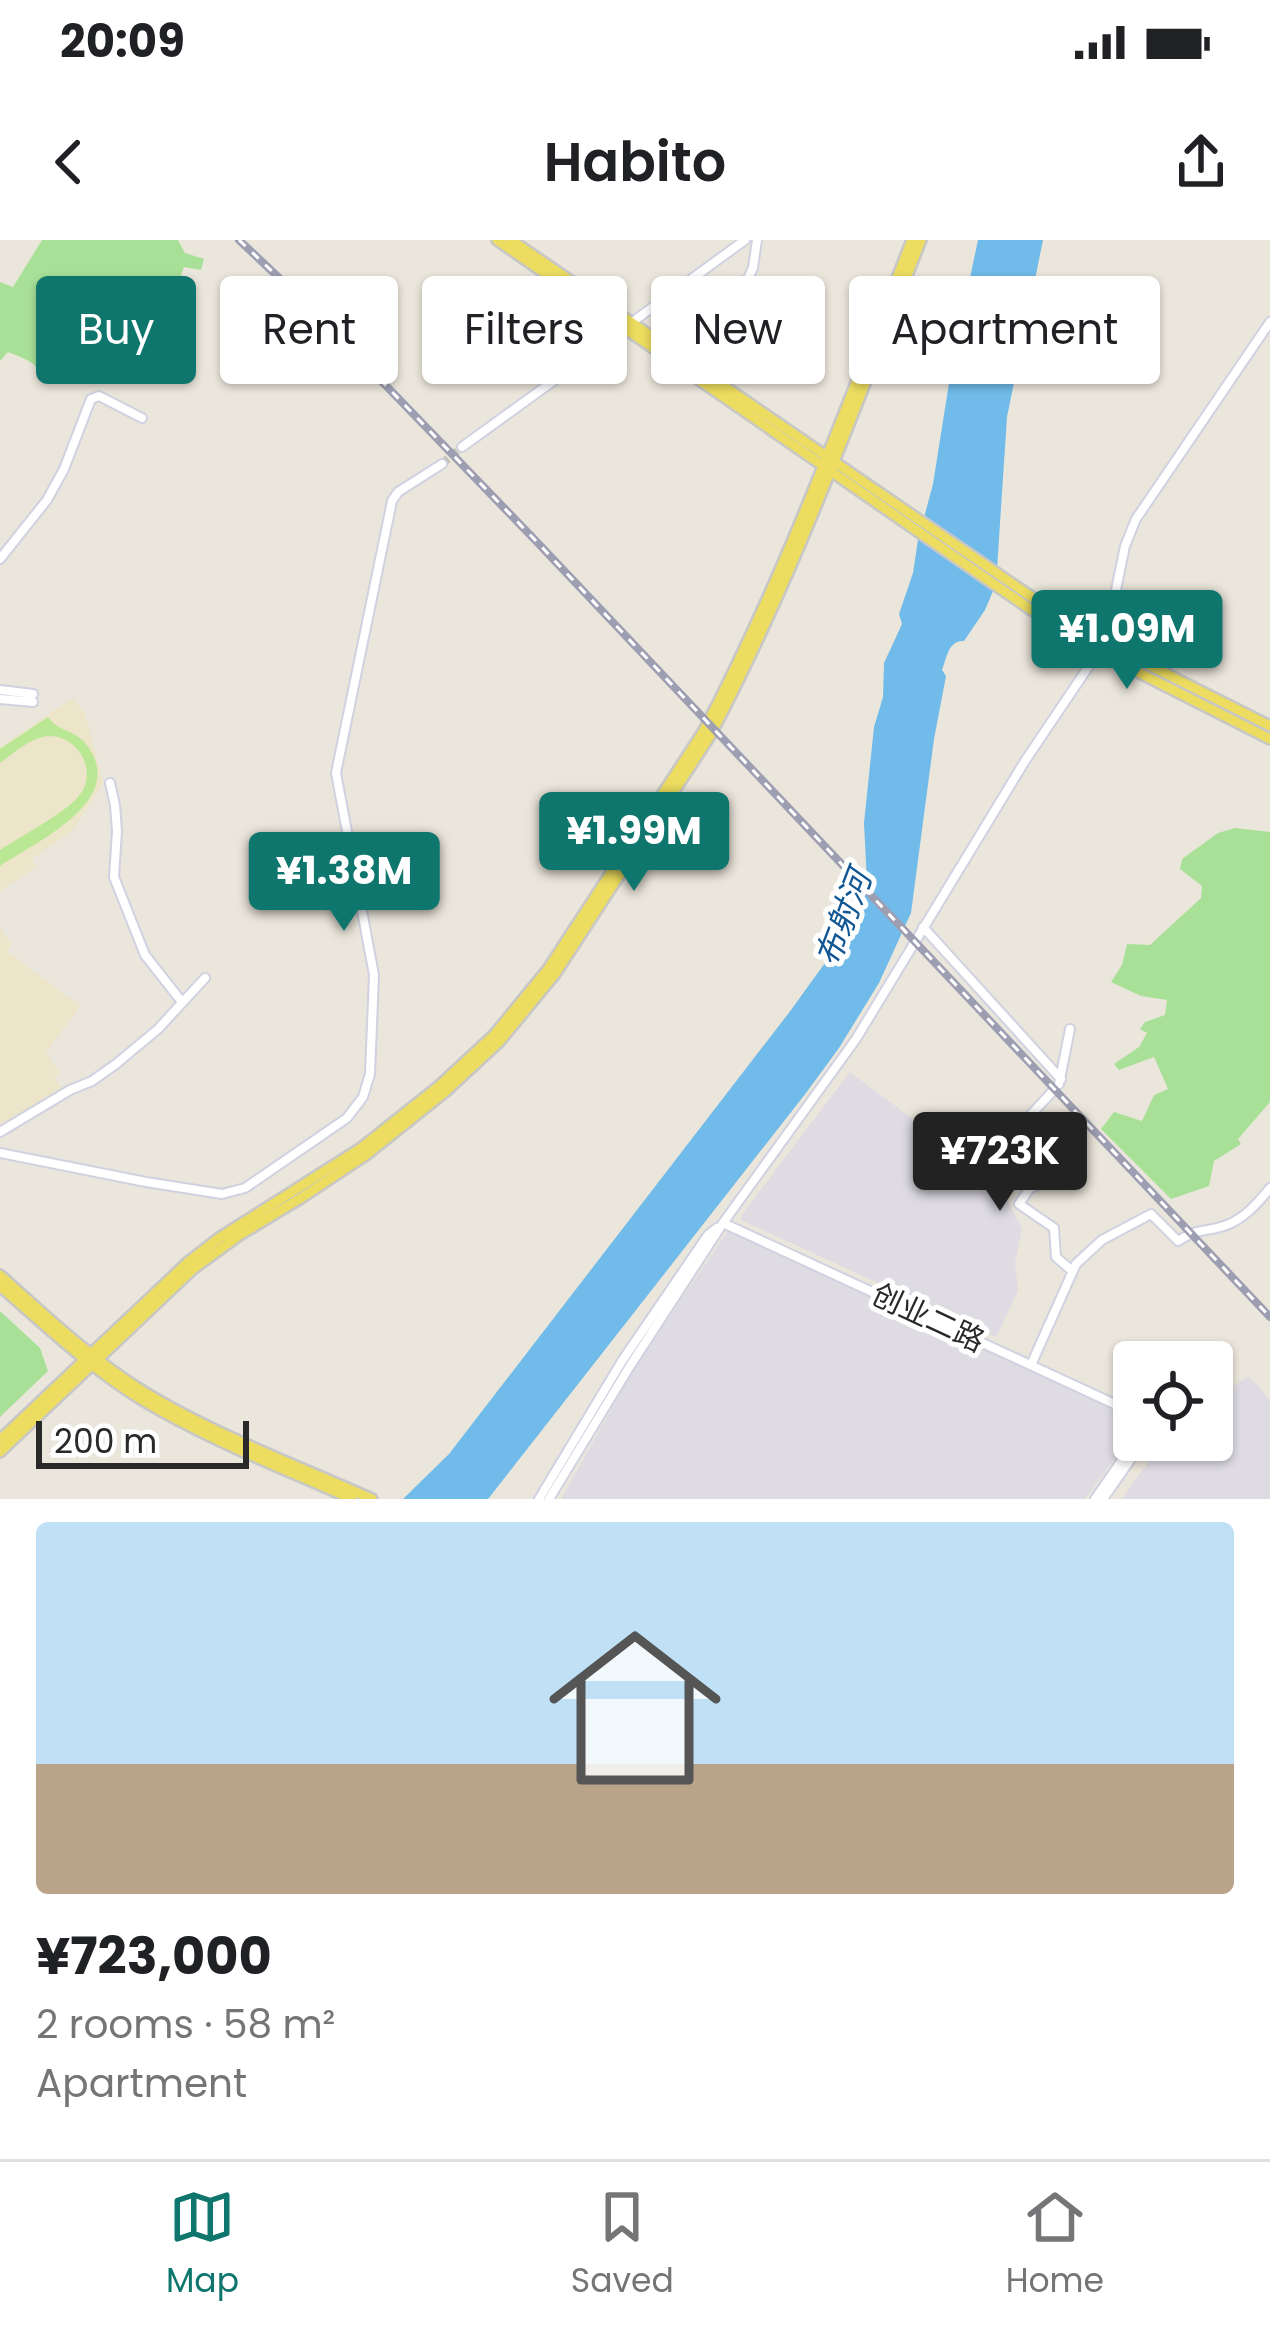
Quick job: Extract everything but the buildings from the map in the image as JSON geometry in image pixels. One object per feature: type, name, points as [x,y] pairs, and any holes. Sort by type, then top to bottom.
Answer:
[{"type":"main road","points":[[496,240],[651,341]]},
{"type":"main road","points":[[512,240],[628,326],[1014,591],[1100,645],[1270,739]]},
{"type":"main road","points":[[0,1452],[171,1276],[411,1110],[524,1001],[703,732],[828,464],[917,240]]},
{"type":"main road","points":[[717,384],[828,464]]},
{"type":"main road","points":[[1100,645],[1270,726]]},
{"type":"main road","points":[[0,1275],[90,1359],[146,1393],[371,1499]]},
{"type":"main road","points":[[0,1286],[161,1411],[352,1499]]},
{"type":"main road","points":[[0,1440],[90,1359]]},
{"type":"street","points":[[462,447],[745,240]]},
{"type":"street","points":[[749,276],[757,240]]},
{"type":"street","points":[[549,1499],[723,1223],[839,1065],[1100,645],[1136,518],[1270,322]]},
{"type":"street","points":[[0,559],[47,500],[64,470],[91,399],[100,396],[142,418]]},
{"type":"street","points":[[0,1153],[228,1193],[245,1188],[340,1124],[358,1103],[370,1074],[374,975],[336,773],[392,501],[398,492],[442,464]]},
{"type":"street","points":[[0,695],[33,698]]},
{"type":"street","points":[[110,783],[116,805],[114,877],[145,955],[182,1002]]},
{"type":"street","points":[[923,927],[991,999],[1057,1085]]},
{"type":"street","points":[[0,1132],[104,1073],[158,1030],[205,978]]},
{"type":"street","points":[[1070,1029],[1057,1085],[1026,1120],[1060,1149],[1042,1184],[1031,1187],[1019,1204],[1054,1228],[1056,1257],[1071,1270]]},
{"type":"street","points":[[1030,1365],[1071,1270],[1102,1240],[1151,1214],[1178,1241],[1197,1229],[1226,1226],[1258,1204],[1270,1188]]},
{"type":"street","points":[[538,1499],[622,1361],[708,1235],[723,1223]]},
{"type":"street","name":"创业二路","points":[[723,1223],[1113,1403]]},
{"type":"street","points":[[1099,1499],[1125,1461]]},
{"type":"shaded area","points":[[73,698],[85,713],[103,783],[73,830],[32,859],[36,867],[0,891],[0,747]]},
{"type":"shaded area","points":[[0,928],[11,944],[8,952],[80,1006],[46,1053],[60,1073],[54,1077],[63,1091],[0,1129]]},
{"type":"shaded area","points":[[850,1072],[961,1155],[978,1140],[1022,1229],[1015,1263],[1018,1291],[996,1337],[741,1220]]},
{"type":"shaded area","points":[[729,1229],[1113,1408],[1113,1461],[1085,1499],[561,1499],[633,1370]]},
{"type":"shaded area","points":[[1249,1376],[1270,1400],[1270,1499],[1122,1499],[1149,1461],[1233,1461],[1233,1386]]},
{"type":"green space","points":[[42,240],[178,240],[185,253],[204,259],[201,270],[184,267],[181,276],[36,276],[36,367],[8,352],[0,361],[0,282],[13,287]]},
{"type":"green space","points":[[48,717],[86,744],[96,764],[96,783],[73,817],[0,866],[0,850],[62,811],[84,788],[83,758],[60,738],[36,739],[0,763],[0,749]]},
{"type":"green space","points":[[1235,828],[1270,832],[1270,1102],[1238,1139],[1241,1144],[1214,1161],[1209,1186],[1171,1199],[1101,1129],[1114,1112],[1142,1121],[1154,1095],[1168,1089],[1154,1057],[1119,1070],[1114,1064],[1139,1047],[1147,1033],[1140,1029],[1145,1022],[1165,1015],[1167,1000],[1141,996],[1111,982],[1127,944],[1150,945],[1201,898],[1202,886],[1180,869],[1182,859],[1218,833]]},
{"type":"green space","points":[[0,1311],[40,1348],[48,1371],[0,1417]]},
{"type":"water","points":[[978,240],[1043,240],[1036,276],[970,276]]},
{"type":"water","points":[[949,384],[1014,384],[1007,417],[996,584],[964,641],[951,647],[942,670],[946,676],[911,913],[879,983],[806,1093],[488,1499],[403,1499],[449,1454],[848,931],[867,883],[864,823],[884,663],[902,624],[899,614],[933,484]]},
{"type":"tunnel","points":[[442,464],[462,447]]},
{"type":"railway","points":[[239,240],[536,541],[1270,1317]]},
{"type":"water label","name":"布射河","points":[[843,918]]}]
